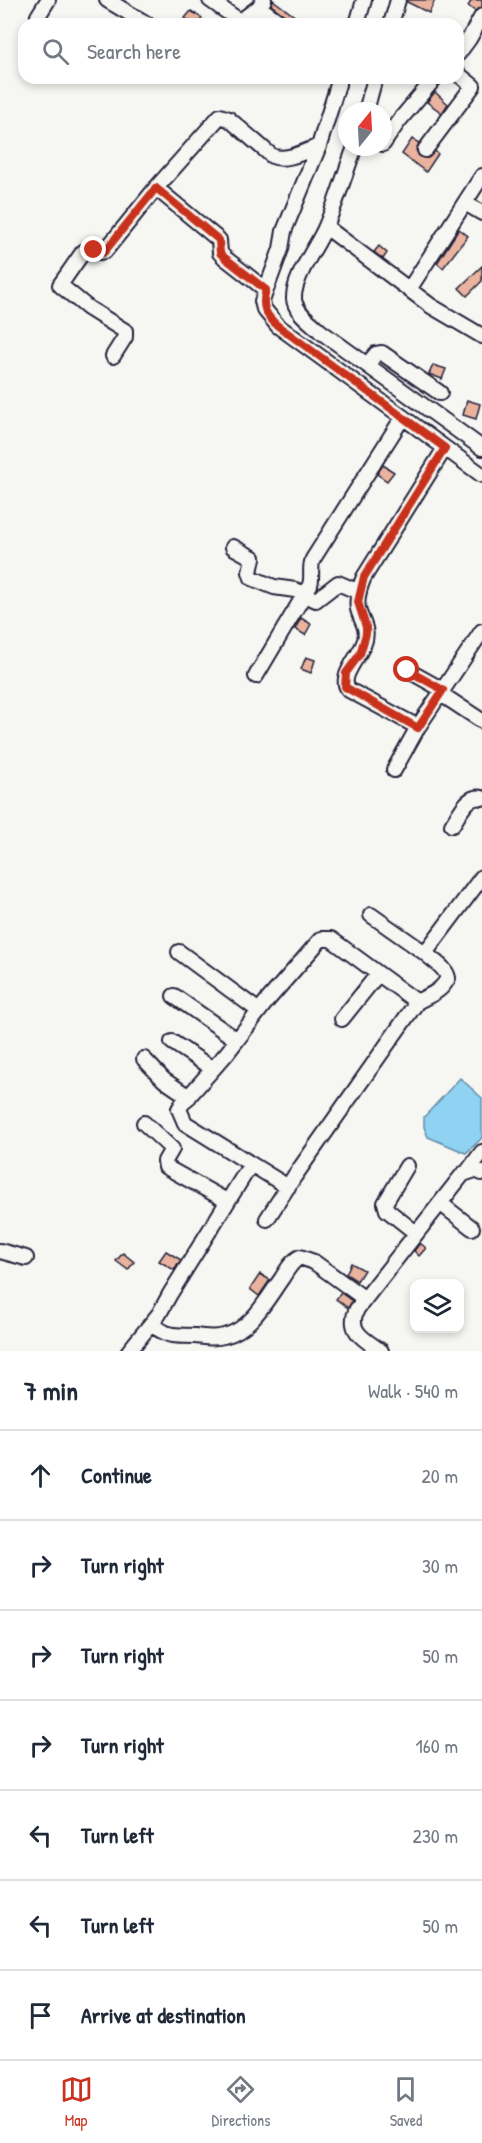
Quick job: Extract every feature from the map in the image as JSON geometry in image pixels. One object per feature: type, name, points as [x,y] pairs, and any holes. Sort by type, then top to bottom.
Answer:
[{"type":"street","points":[[38,16],[48,0]]},
{"type":"street","points":[[107,0],[137,18]]},
{"type":"street","points":[[210,0],[236,18]]},
{"type":"street","points":[[359,18],[364,0]]},
{"type":"street","points":[[393,18],[398,0]]},
{"type":"street","points":[[245,18],[262,4],[276,18]]},
{"type":"street","points":[[464,46],[482,16]]},
{"type":"street","points":[[425,150],[473,86],[464,79]]},
{"type":"street","points":[[338,84],[318,146],[284,231],[281,249],[262,301],[264,309],[278,326],[482,475]]},
{"type":"street","points":[[368,102],[373,84]]},
{"type":"street","points":[[392,131],[430,84]]},
{"type":"street","points":[[113,356],[125,338],[125,331],[88,308],[60,285],[83,252],[87,249],[103,253],[156,188],[220,116],[229,118],[272,156],[278,158],[288,157],[318,146]]},
{"type":"street","points":[[352,156],[326,227],[299,279],[294,298],[297,306],[320,331],[482,448]]},
{"type":"street","points":[[410,288],[482,176]]},
{"type":"street","points":[[156,188],[219,240],[220,253],[266,290]]},
{"type":"street","points":[[465,203],[482,213]]},
{"type":"street","points":[[326,227],[431,306],[482,336]]},
{"type":"street","points":[[367,365],[376,354],[382,353],[440,393]]},
{"type":"street","points":[[256,676],[312,580],[310,570],[313,559],[403,417]]},
{"type":"street","points":[[418,728],[345,687],[346,673],[360,654],[366,634],[366,627],[358,609],[359,592],[364,577],[445,448]]},
{"type":"street","points":[[233,547],[253,558],[250,572],[252,578],[274,587],[295,590],[303,595],[319,599],[334,584],[338,583],[359,592]]},
{"type":"street","points":[[394,770],[418,728],[482,631]]},
{"type":"street","points":[[407,670],[482,721]]},
{"type":"street","points":[[452,825],[470,799],[477,796],[482,798]]},
{"type":"street","points":[[425,953],[480,883]]},
{"type":"street","points":[[267,1219],[417,1002],[438,993],[448,978],[445,969],[371,915]]},
{"type":"street","points":[[288,1187],[185,1123],[179,1109],[321,939],[331,939],[417,1002]]},
{"type":"street","points":[[179,952],[259,1011]]},
{"type":"street","points":[[342,1019],[378,974]]},
{"type":"street","points":[[174,996],[237,1040]]},
{"type":"street","points":[[172,1042],[213,1069]]},
{"type":"street","points":[[144,1059],[164,1080],[189,1097]]},
{"type":"street","points":[[144,1123],[171,1146],[172,1151],[165,1161],[166,1167],[227,1201]]},
{"type":"street","points":[[381,1351],[354,1330],[352,1322],[354,1315],[463,1174],[475,1172],[482,1152]]},
{"type":"street","points":[[129,1351],[152,1325],[251,1164]]},
{"type":"street","points":[[407,1166],[386,1203],[387,1210],[416,1233]]},
{"type":"street","points":[[440,1203],[472,1227]]},
{"type":"street","points":[[0,1251],[26,1258]]},
{"type":"street","points":[[152,1325],[176,1337],[225,1336],[241,1328],[260,1311],[295,1259],[300,1257],[314,1262],[365,1299]]},
{"type":"water","points":[[460,1078],[482,1098],[482,1138],[466,1153],[428,1137],[424,1127],[424,1117]]},
{"type":"building","points":[[273,0],[297,18],[288,18],[271,5]]},
{"type":"building","points":[[407,0],[435,0],[429,13]]},
{"type":"building","points":[[472,0],[482,0],[482,7],[475,11],[468,6]]},
{"type":"building","points":[[191,11],[202,18],[185,18]]},
{"type":"building","points":[[435,92],[448,104],[442,113],[427,102]]},
{"type":"building","points":[[412,139],[419,143],[416,150],[420,157],[428,158],[435,151],[438,154],[426,172],[402,154]]},
{"type":"building","points":[[459,229],[468,236],[443,268],[437,263]]},
{"type":"building","points":[[379,246],[387,253],[383,259],[374,252]]},
{"type":"building","points":[[482,266],[482,281],[467,296],[459,288]]},
{"type":"building","points":[[433,365],[446,369],[442,379],[429,374]]},
{"type":"building","points":[[467,400],[480,404],[476,419],[463,415]]},
{"type":"building","points":[[383,465],[394,472],[387,481],[377,474]]},
{"type":"building","points":[[301,618],[311,624],[305,635],[295,629]]},
{"type":"building","points":[[306,657],[315,660],[311,673],[301,669]]},
{"type":"building","points":[[420,1243],[426,1248],[419,1256],[414,1251]]},
{"type":"building","points":[[166,1251],[181,1260],[174,1270],[159,1261]]},
{"type":"building","points":[[123,1253],[134,1262],[128,1270],[116,1261]]},
{"type":"building","points":[[351,1263],[364,1270],[357,1281],[346,1274]]},
{"type":"building","points":[[260,1274],[270,1280],[259,1296],[250,1289]]},
{"type":"building","points":[[341,1293],[352,1301],[348,1308],[336,1299]]},
{"type":"route","points":[[94,250],[103,253],[105,251],[156,188],[219,240],[222,256],[266,290],[262,301],[270,319],[445,448],[364,577],[359,592],[358,609],[366,627],[366,634],[360,654],[346,673],[345,687],[418,728],[443,690],[407,670]]}]
